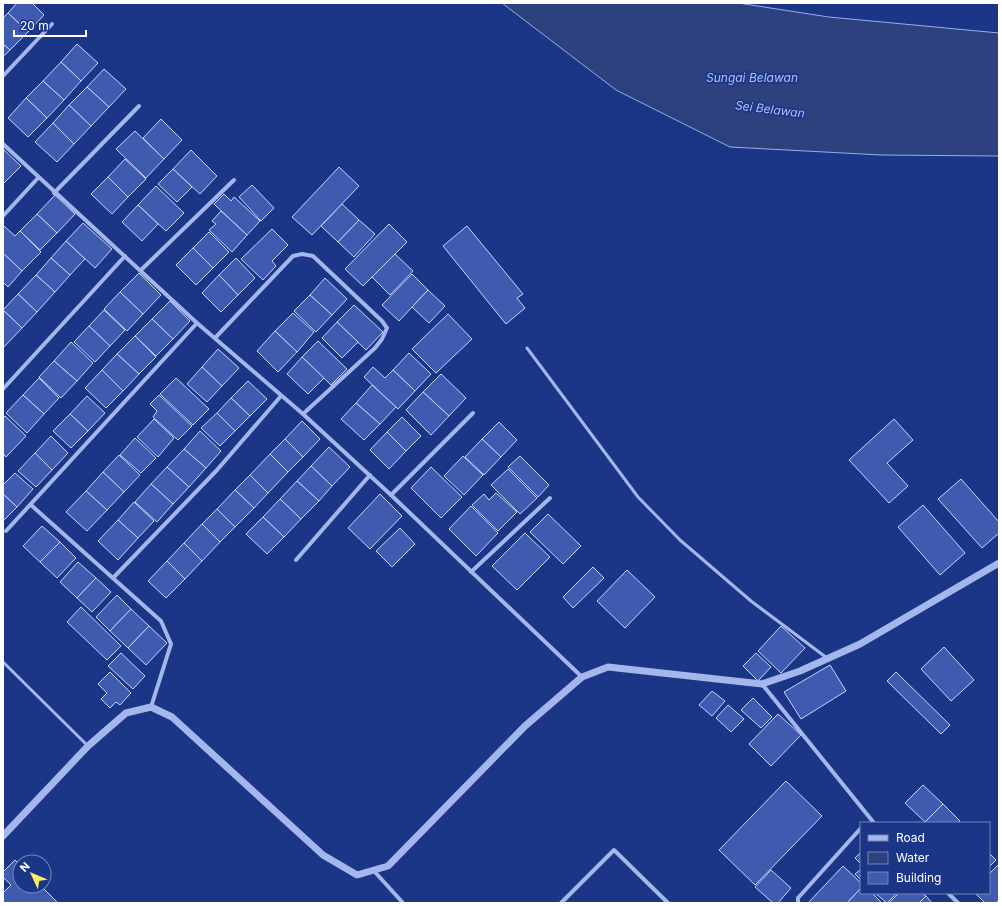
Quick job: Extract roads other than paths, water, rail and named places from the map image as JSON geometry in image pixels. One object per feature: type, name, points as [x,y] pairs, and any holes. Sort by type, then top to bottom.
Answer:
[{"type":"street","points":[[3,76],[52,24]]},
{"type":"street","points":[[54,192],[139,106]]},
{"type":"street","points":[[3,144],[38,178],[142,270],[197,323],[304,414],[582,677]]},
{"type":"street","points":[[3,216],[38,178]]},
{"type":"street","points":[[142,270],[234,180]]},
{"type":"street","points":[[215,338],[293,256],[302,254],[313,256],[382,321],[387,328],[382,339],[375,348],[304,414]]},
{"type":"street","points":[[3,389],[125,256]]},
{"type":"street","points":[[6,531],[197,323]]},
{"type":"street","points":[[113,578],[216,470],[281,396]]},
{"type":"street","points":[[391,495],[473,413]]},
{"type":"street","points":[[296,560],[370,475]]},
{"type":"street","points":[[471,572],[550,498]]},
{"type":"street","points":[[31,505],[161,621],[171,644],[151,707]]},
{"type":"street","points":[[3,836],[88,746],[126,713],[151,707],[172,718],[323,855],[357,875],[374,871],[388,866],[525,726],[582,677],[608,667],[762,684],[800,671],[867,640],[999,563]]},
{"type":"street","points":[[762,684],[873,822]]},
{"type":"street","points":[[798,903],[798,898],[860,829]]},
{"type":"street","points":[[561,903],[614,850],[668,903]]},
{"type":"street","points":[[374,871],[403,903]]},
{"type":"street","points":[[949,894],[958,903]]},
{"type":"lane","points":[[527,348],[638,497],[680,540],[751,601],[828,658]]},
{"type":"lane","points":[[3,662],[88,746]]},
{"type":"water","name":"Sungai Belawan","points":[[502,3],[738,3],[829,17],[999,33],[999,156],[881,155],[730,147],[616,90]]},
{"type":"water label","name":"Sei Belawan","points":[[770,109]]}]
